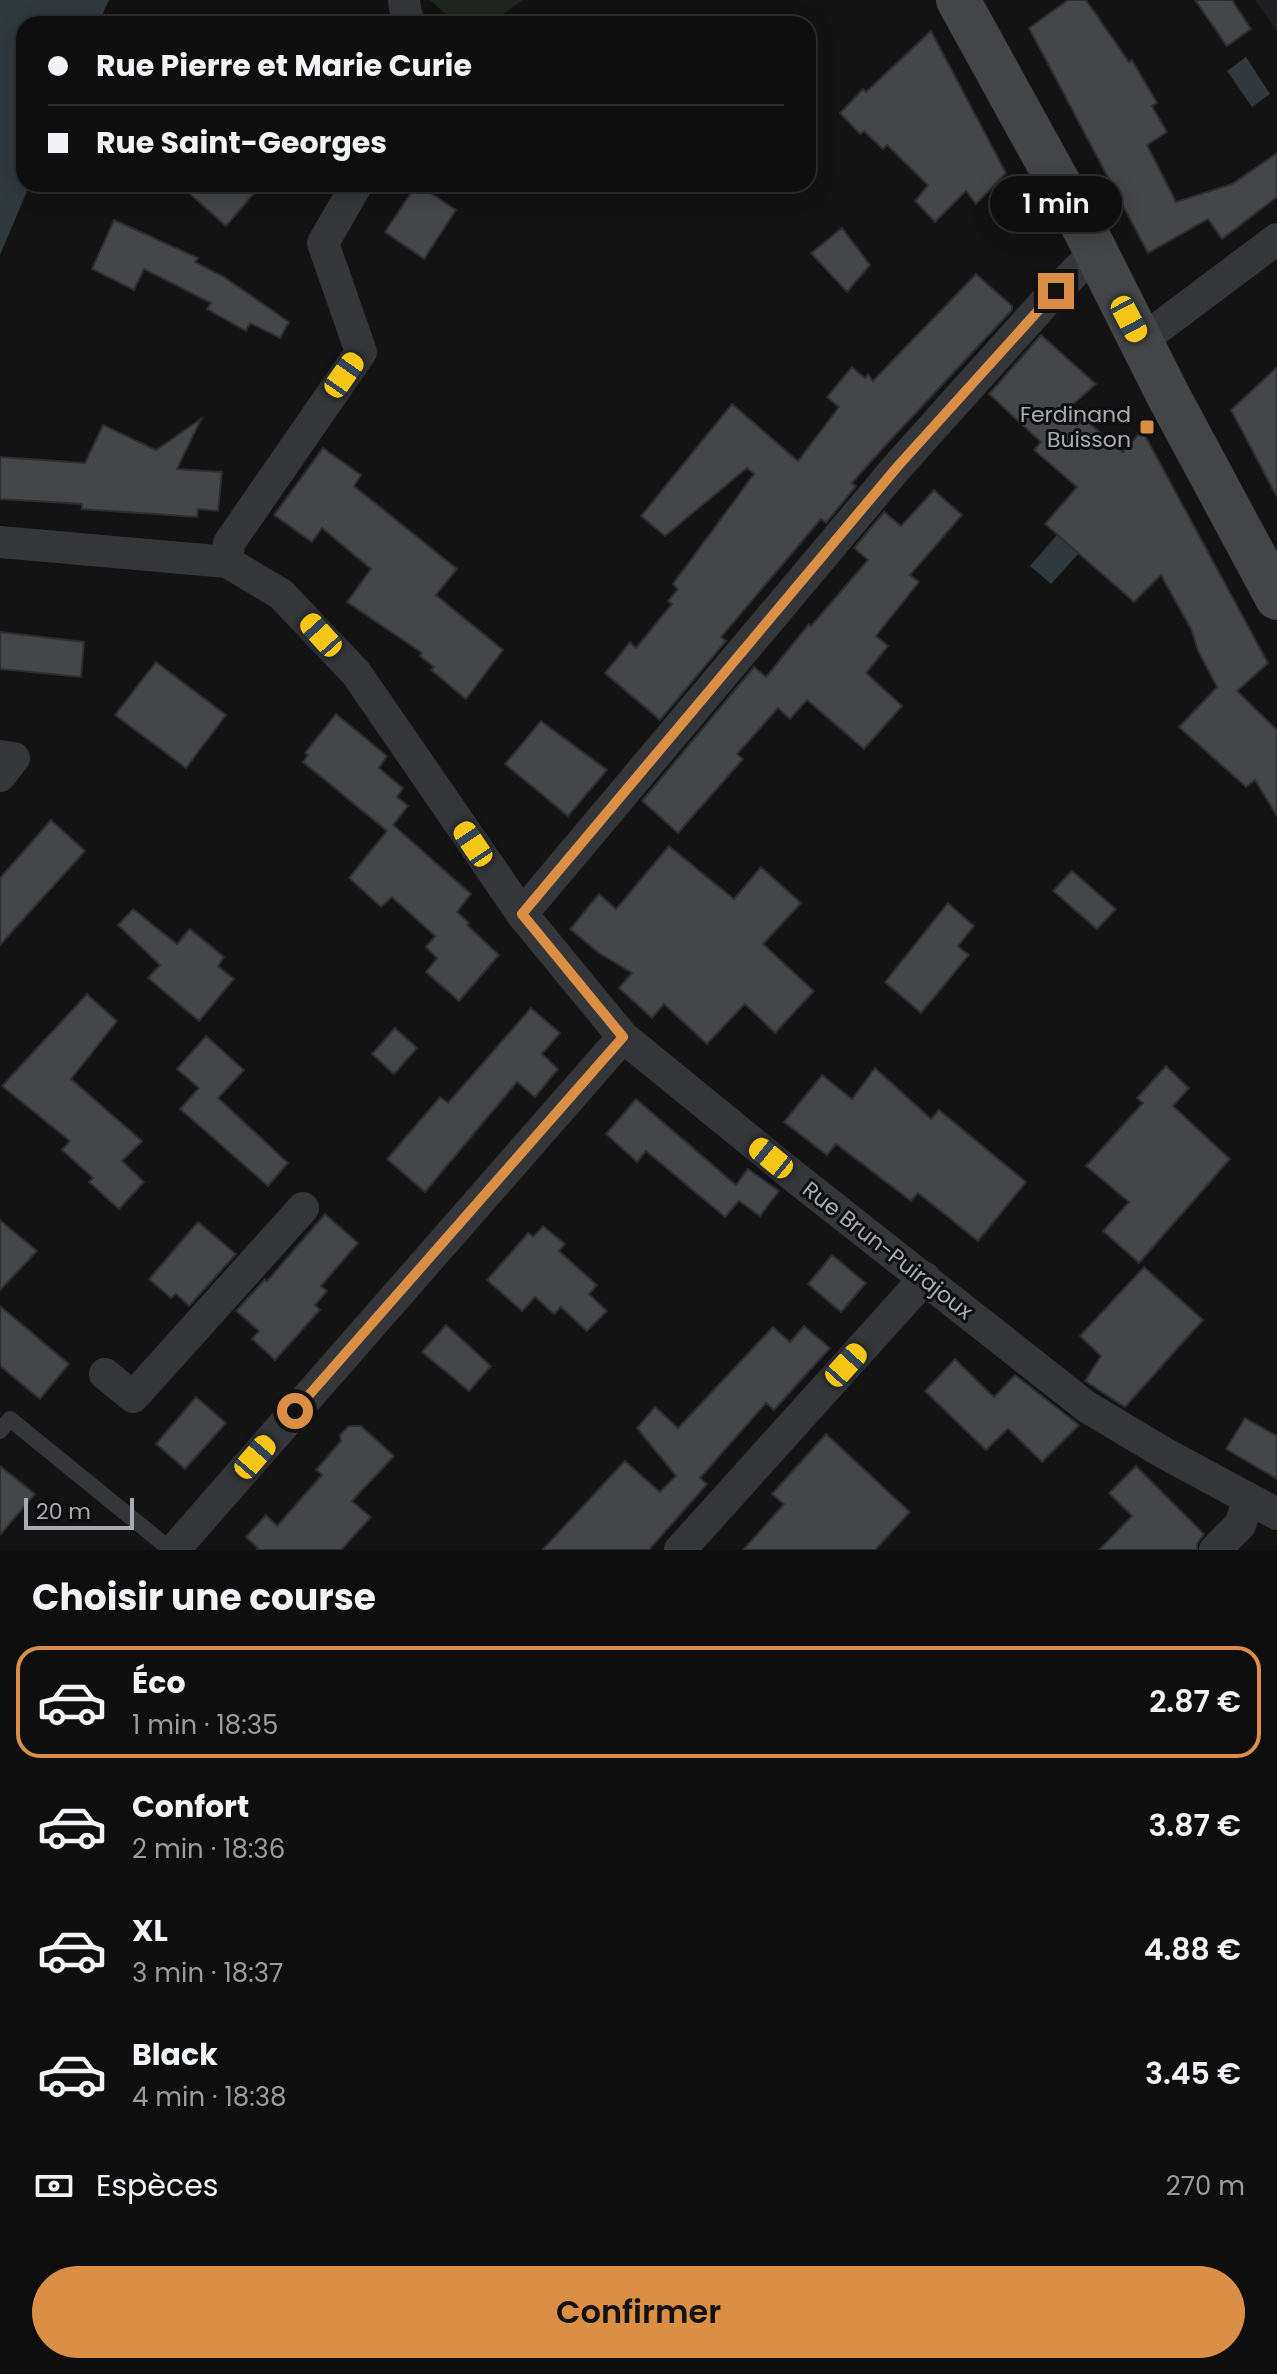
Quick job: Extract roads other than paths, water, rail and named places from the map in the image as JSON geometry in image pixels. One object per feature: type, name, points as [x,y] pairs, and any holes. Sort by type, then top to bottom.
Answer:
[{"type":"main road","points":[[958,0],[1087,234],[1094,253],[1277,598]]},
{"type":"street","points":[[227,562],[229,543],[361,352],[323,243],[352,192]]},
{"type":"street","points":[[1141,341],[1277,239]]},
{"type":"street","points":[[522,914],[898,466],[1047,300],[1094,253]]},
{"type":"street","name":"Rue Brun-Puirajoux","points":[[0,542],[227,562],[281,594],[356,673],[522,914],[623,1037],[1087,1407],[1263,1506]]},
{"type":"street","points":[[0,756],[14,758],[0,776]]},
{"type":"street","points":[[172,1550],[623,1037]]},
{"type":"street","points":[[105,1374],[133,1397],[303,1208]]},
{"type":"street","points":[[680,1550],[925,1278]]},
{"type":"street","points":[[1215,1550],[1263,1506]]},
{"type":"lane","points":[[3,1420],[172,1550]]},
{"type":"place","name":"Ferdinand Buisson","points":[[1147,427]]}]
